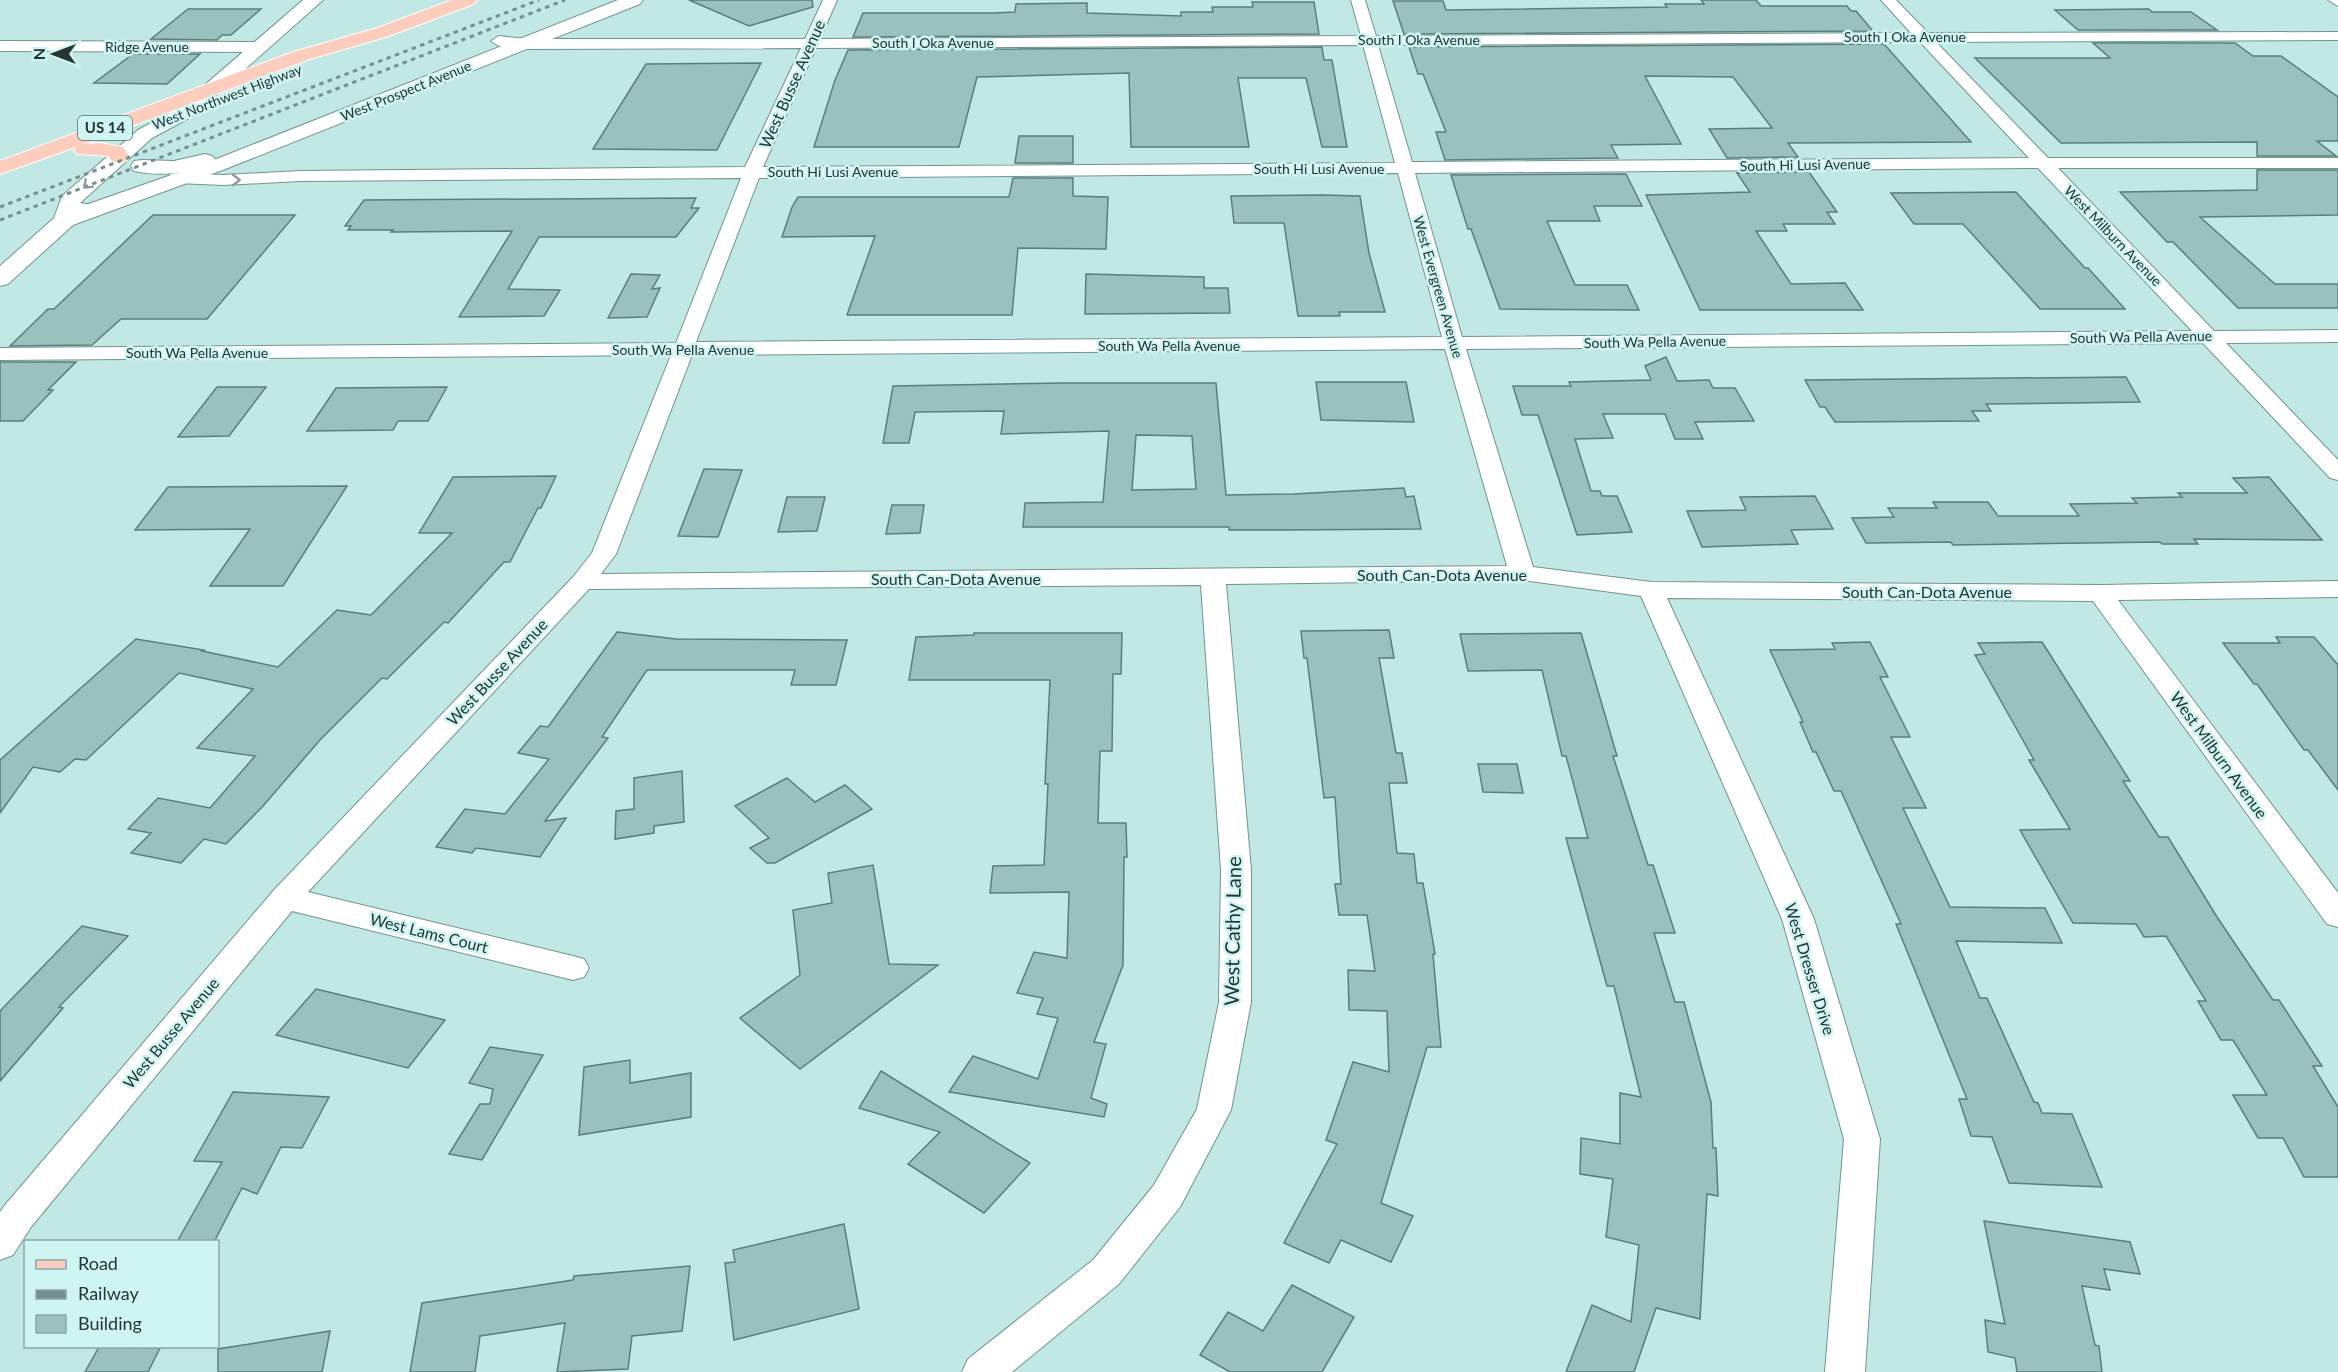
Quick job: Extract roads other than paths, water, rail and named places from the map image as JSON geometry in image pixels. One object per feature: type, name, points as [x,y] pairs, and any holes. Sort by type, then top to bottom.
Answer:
[{"type":"main road","name":"West Northwest Highway","points":[[0,168],[300,56],[383,32],[468,0]]},
{"type":"main road","name":"West Northwest Highway","points":[[0,180],[316,64],[383,32]]},
{"type":"main road","points":[[84,150],[109,150],[116,152],[119,157]]},
{"type":"street","points":[[65,220],[70,201],[145,134],[184,113],[314,0]]},
{"type":"street","name":"West Prospect Avenue","points":[[177,178],[205,160],[604,0]]},
{"type":"street","name":"West Prospect Avenue","points":[[65,220],[235,158],[634,0]]},
{"type":"street","name":"West Busse Avenue","points":[[0,1244],[18,1216],[285,898],[582,582],[604,554],[685,350],[752,172],[830,0]]},
{"type":"street","name":"West Evergreen Avenue","points":[[1358,0],[1454,344],[1522,573]]},
{"type":"street","name":"West Milburn Avenue","points":[[1888,0],[2338,472]]},
{"type":"street","name":"South I Oka Avenue","points":[[500,41],[525,44],[809,44],[2338,36]]},
{"type":"street","name":"Ridge Avenue","points":[[0,46],[259,47]]},
{"type":"street","points":[[0,279],[65,220],[109,195],[142,166],[184,128],[184,113]]},
{"type":"street","name":"South Hi Lusi Avenue","points":[[235,158],[300,176]]},
{"type":"street","points":[[142,166],[153,169],[180,168],[205,160]]},
{"type":"street","name":"South Hi Lusi Avenue","points":[[177,178],[254,180],[300,176],[752,172],[2338,163]]},
{"type":"street","name":"South Wa Pella Avenue","points":[[0,354],[2338,336]]},
{"type":"street","name":"South Can-Dota Avenue","points":[[582,582],[1213,578],[1522,573],[1651,590],[2100,593],[2338,589]]},
{"type":"street","name":"West Cathy Lane","points":[[982,1372],[1106,1272],[1167,1196],[1214,1110],[1235,1002],[1236,870],[1213,578]]},
{"type":"street","name":"West Dresser Drive","points":[[1651,590],[1798,919],[1862,1139],[1845,1372]]},
{"type":"street","name":"West Milburn Avenue","points":[[2100,593],[2338,916]]},
{"type":"street","name":"West Lams Court","points":[[285,898],[573,968]]},
{"type":"railway","points":[[0,207],[539,0]]},
{"type":"railway","points":[[0,220],[565,0]]}]
